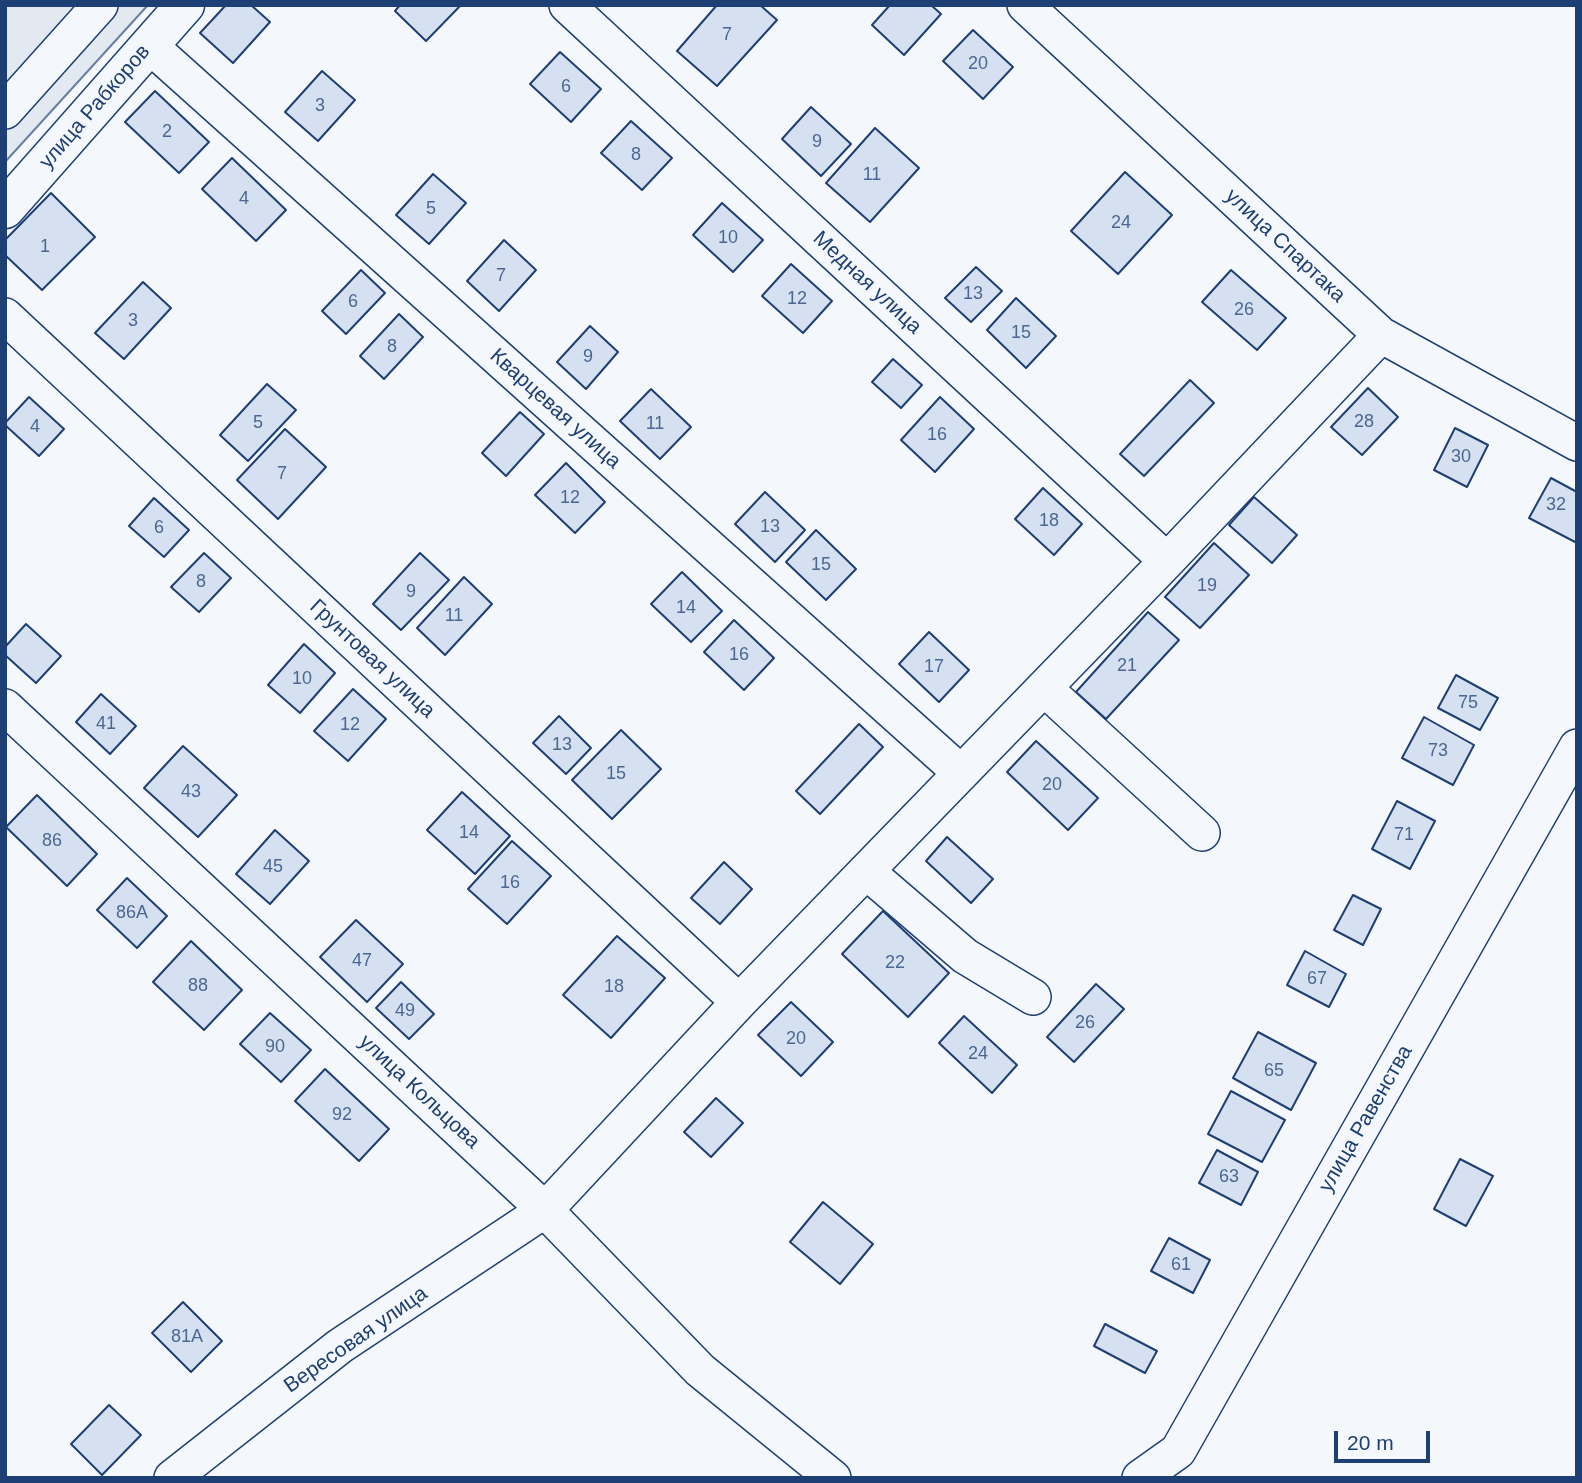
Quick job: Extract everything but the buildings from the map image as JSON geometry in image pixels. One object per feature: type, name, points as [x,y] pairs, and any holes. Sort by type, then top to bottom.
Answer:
[{"type":"main road","name":"улица Рабкоров","points":[[5,209],[185,5]]},
{"type":"street","name":"Медная улица","points":[[567,5],[1167,561]]},
{"type":"street","name":"улица Спартака","points":[[1025,5],[1381,335],[1577,443]]},
{"type":"street","points":[[5,111],[95,7]]},
{"type":"street","name":"Кварцевая улица","points":[[149,45],[961,773]]},
{"type":"street","name":"Грунтовая улица","points":[[5,316],[739,1002]]},
{"type":"street","name":"Вересовая улица","points":[[172,1478],[340,1346],[545,1210],[739,1002],[1167,561],[1381,335]]},
{"type":"street","points":[[1044,688],[1202,833]]},
{"type":"street","name":"улица Кольцова","points":[[5,706],[545,1210],[700,1370],[833,1478]]},
{"type":"street","name":"улица Равенства","points":[[1140,1478],[1178,1451],[1577,747]]},
{"type":"street","points":[[866,871],[965,956],[1033,997]]},
{"type":"shaded area","points":[[5,5],[148,5],[5,162]]}]
